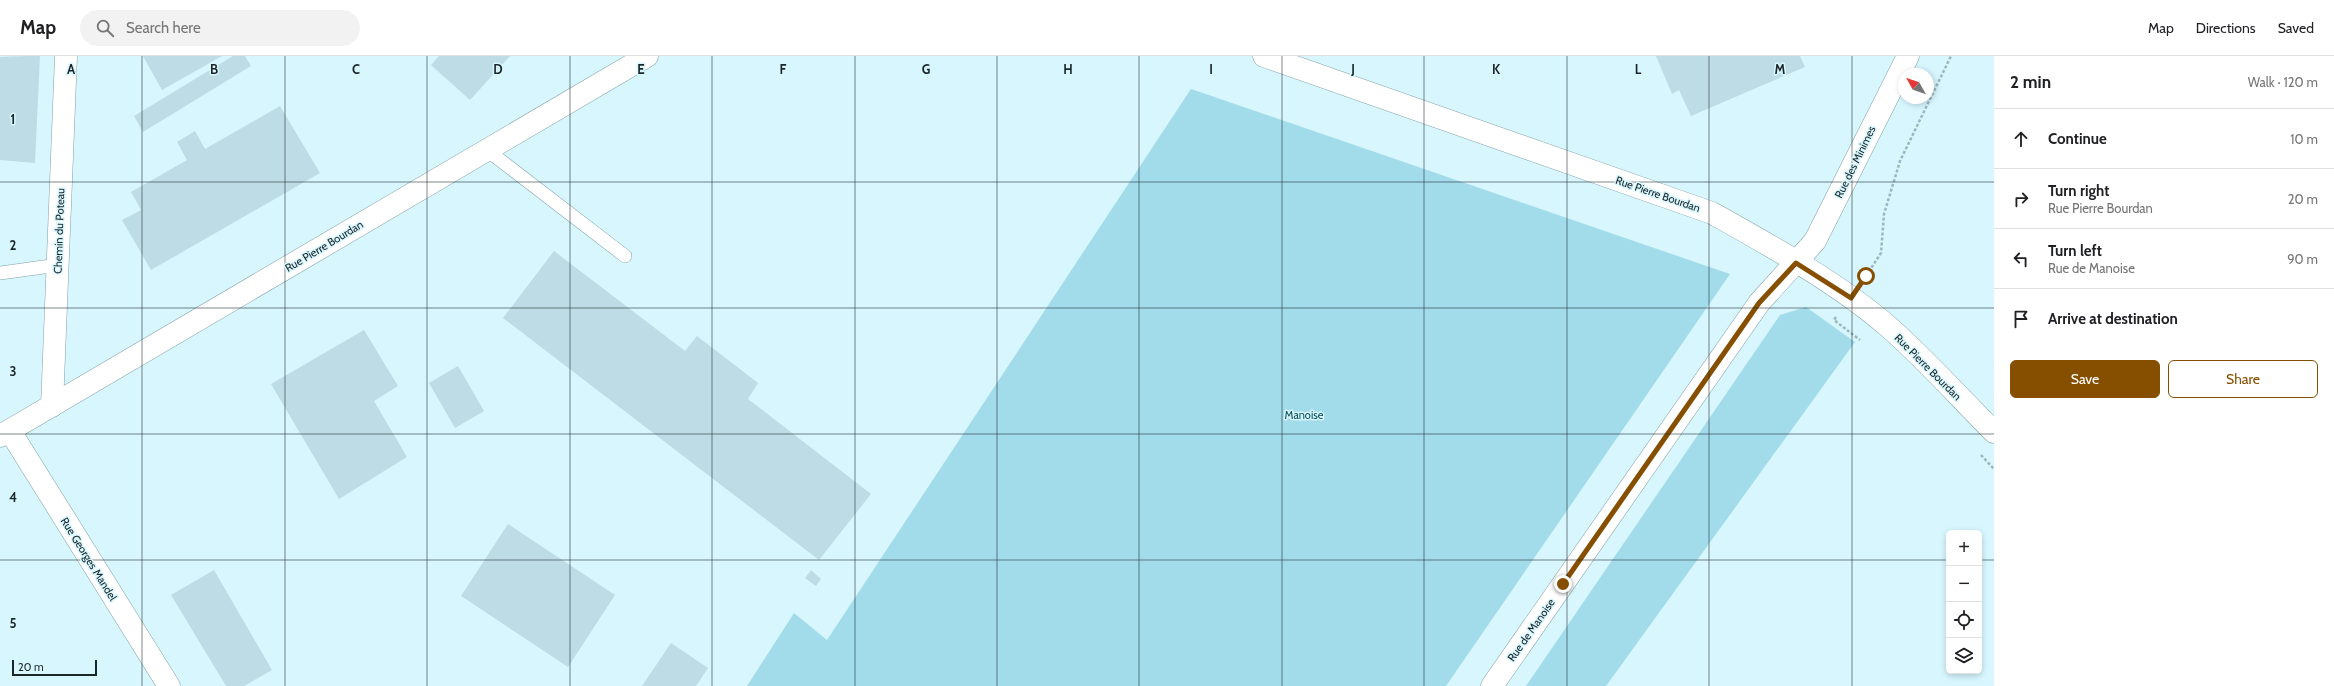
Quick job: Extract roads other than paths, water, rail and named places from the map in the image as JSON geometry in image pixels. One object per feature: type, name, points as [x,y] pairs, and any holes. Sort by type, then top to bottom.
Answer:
[{"type":"street","name":"Chemin du Poteau","points":[[52,406],[66,56]]},
{"type":"street","name":"Rue Pierre Bourdan","points":[[5,434],[647,56]]},
{"type":"street","name":"Rue Pierre Bourdan","points":[[1264,56],[1712,213],[1851,298],[1890,329],[1994,432]]},
{"type":"street","name":"Rue des Minimes","points":[[1796,263],[1816,241],[1908,56]]},
{"type":"street","name":"Rue de Manoise","points":[[1492,686],[1759,303],[1796,263]]},
{"type":"street","name":"Rue Georges Mandel","points":[[5,434],[169,686]]},
{"type":"lane","points":[[487,150],[625,256]]},
{"type":"lane","points":[[0,273],[58,265]]},
{"type":"park label","name":"Manoise","points":[[1304,415]]}]
